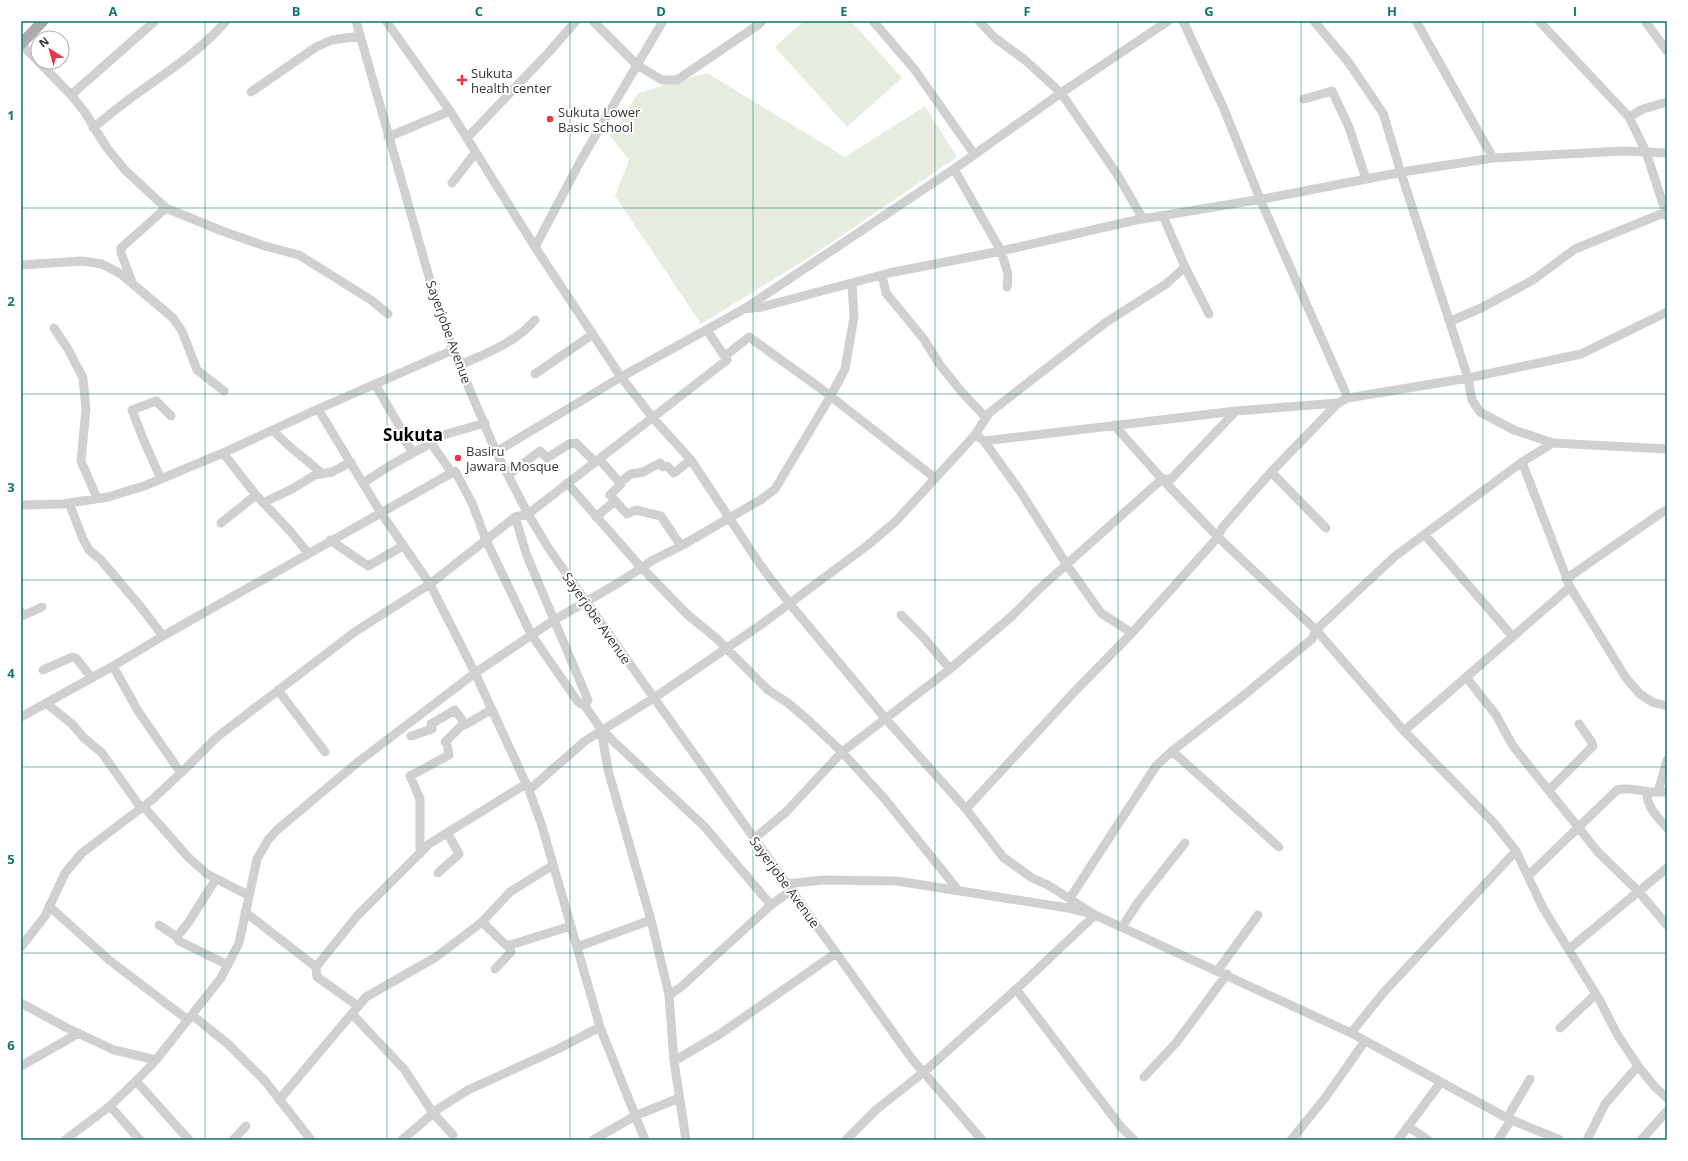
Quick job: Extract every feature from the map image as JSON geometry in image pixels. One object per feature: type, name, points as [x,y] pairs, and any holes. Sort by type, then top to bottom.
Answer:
[{"type":"main road","points":[[21,44],[43,21]]},
{"type":"street","points":[[71,95],[154,21]]},
{"type":"street","points":[[93,128],[144,88],[180,64],[213,36],[226,21]]},
{"type":"street","name":"Sayerjobe Avenue","points":[[356,21],[423,261],[453,350],[496,452],[528,514],[549,549],[586,602],[912,1059],[982,1140]]},
{"type":"street","points":[[386,21],[450,111],[535,247],[621,377],[653,418],[691,460],[761,566],[790,604],[885,718],[966,809],[1003,856],[1032,878],[1048,885],[1095,915]]},
{"type":"street","points":[[467,138],[549,52],[576,21]]},
{"type":"street","points":[[594,21],[637,65],[662,80],[677,80],[762,21]]},
{"type":"street","points":[[535,247],[581,160],[663,21]]},
{"type":"street","points":[[873,21],[915,70],[974,154]]},
{"type":"street","points":[[978,21],[995,38],[1025,60],[1061,93],[1117,174],[1143,219]]},
{"type":"street","points":[[496,452],[621,377],[744,309],[954,169],[1061,93],[1168,21]]},
{"type":"street","points":[[1183,21],[1224,109],[1260,199],[1348,398]]},
{"type":"street","points":[[1314,21],[1349,63],[1383,113],[1401,173],[1451,321],[1468,378],[1472,400],[1480,412],[1514,430],[1553,443],[1667,449]]},
{"type":"street","points":[[1416,21],[1493,158]]},
{"type":"street","points":[[1451,321],[1481,308],[1533,280],[1575,249],[1666,214],[1646,152],[1629,117],[1539,21]]},
{"type":"street","points":[[1650,23],[1667,51]]},
{"type":"street","points":[[251,92],[316,47],[332,40],[360,36]]},
{"type":"street","points":[[21,44],[30,54]]},
{"type":"street","points":[[46,70],[71,95],[84,111],[93,128],[125,170],[166,208],[222,231],[299,255],[371,300],[388,314]]},
{"type":"street","points":[[1304,100],[1332,91],[1349,128],[1366,179]]},
{"type":"street","points":[[1629,117],[1643,109],[1667,102]]},
{"type":"street","points":[[388,137],[450,111]]},
{"type":"street","points":[[744,309],[762,307],[882,275],[1143,219],[1401,173],[1493,158],[1623,152],[1667,153]]},
{"type":"street","points":[[452,182],[475,153]]},
{"type":"street","points":[[954,169],[1001,250],[1008,274],[1007,287]]},
{"type":"street","points":[[132,283],[121,253],[121,248],[166,208]]},
{"type":"street","points":[[1163,216],[1185,267],[1209,314]]},
{"type":"street","points":[[21,265],[82,261],[102,264],[122,274],[173,318],[182,331],[197,370],[224,391]]},
{"type":"street","points":[[358,1006],[317,978],[316,967],[357,916],[429,844],[527,787],[585,740],[654,698],[790,604],[868,545],[896,521],[975,435],[989,413],[1105,323],[1166,284],[1185,267]]},
{"type":"street","points":[[882,275],[886,293],[923,338],[940,365],[960,391],[986,418]]},
{"type":"street","points":[[65,1140],[110,1106],[136,1081],[156,1060],[221,978],[239,943],[257,858],[268,840],[277,830],[358,762],[475,673],[531,634],[653,560],[681,546],[762,499],[775,489],[845,369],[854,317],[852,283]]},
{"type":"street","points":[[966,809],[1077,689],[1132,633],[1218,537],[1222,528],[1271,472],[1338,403],[1348,398],[1468,378],[1581,354],[1667,312]]},
{"type":"street","points":[[460,365],[508,343],[527,330],[535,320]]},
{"type":"street","points":[[54,328],[68,349],[83,378],[86,409],[81,461],[97,498]]},
{"type":"street","points":[[21,947],[45,916],[65,873],[82,852],[142,807],[181,774],[217,737],[356,631],[430,584],[515,517],[528,514],[727,360],[707,330]]},
{"type":"street","points":[[535,374],[593,334]]},
{"type":"street","points":[[725,356],[749,337],[820,388],[935,478]]},
{"type":"street","points":[[21,505],[69,503],[97,498],[144,486],[223,453],[318,409],[453,350]]},
{"type":"street","points":[[375,384],[413,453]]},
{"type":"street","points":[[161,479],[132,410],[156,401],[171,416]]},
{"type":"street","points":[[984,441],[1236,411],[1338,403]]},
{"type":"street","points":[[318,409],[351,462],[380,513],[430,584],[475,673],[527,787],[542,826],[600,1027],[645,1140]]},
{"type":"street","points":[[755,838],[786,812],[842,752],[950,669],[1012,616],[1038,590],[1162,479],[1171,479],[1236,411]]},
{"type":"street","points":[[363,483],[430,444],[440,436],[485,423]]},
{"type":"street","points":[[1114,425],[1162,479],[1218,537],[1316,630],[1404,731],[1494,822],[1516,851],[1529,875],[1543,908],[1596,994],[1617,1034],[1638,1066],[1655,1088],[1667,1098]]},
{"type":"street","points":[[272,430],[282,442],[307,459],[322,474]]},
{"type":"street","points":[[975,435],[984,441],[1020,490],[1067,565],[1101,613],[1132,633]]},
{"type":"street","points":[[508,475],[540,451],[547,458],[569,444],[576,443],[597,460],[620,482]]},
{"type":"street","points":[[1070,898],[1156,766],[1172,751],[1238,700],[1312,639],[1316,630],[1394,557],[1522,462],[1553,443]]},
{"type":"street","points":[[430,444],[452,473]]},
{"type":"street","points":[[223,453],[256,495],[290,531],[308,553]]},
{"type":"street","points":[[681,546],[661,516],[636,510],[627,514],[610,495],[621,484],[620,482],[631,474],[642,472],[660,463],[663,467],[667,466],[674,473],[691,460]]},
{"type":"street","points":[[263,503],[292,489],[315,475],[332,472],[351,462]]},
{"type":"street","points":[[1522,462],[1568,583],[1626,678],[1640,694],[1652,702],[1667,706]]},
{"type":"street","points":[[21,717],[113,666],[330,540],[455,471],[472,503],[486,540],[531,634],[578,702],[585,706],[601,730],[704,826],[771,905]]},
{"type":"street","points":[[1271,472],[1326,528]]},
{"type":"street","points":[[567,484],[641,568],[688,615],[726,648],[768,690],[788,703],[842,752],[884,798],[958,890]]},
{"type":"street","points":[[221,523],[256,495]]},
{"type":"street","points":[[596,517],[615,501]]},
{"type":"street","points":[[69,503],[83,540],[89,550],[100,559],[163,636]]},
{"type":"street","points":[[1404,731],[1512,637],[1568,583],[1667,510]]},
{"type":"street","points":[[515,517],[527,556],[588,700],[585,706]]},
{"type":"street","points":[[1425,535],[1512,637]]},
{"type":"street","points":[[330,540],[368,566],[403,546]]},
{"type":"street","points":[[21,612],[22,616],[42,607]]},
{"type":"street","points":[[901,615],[924,638],[950,669]]},
{"type":"street","points":[[43,670],[72,657],[76,658],[92,678]]},
{"type":"street","points":[[113,666],[138,710],[181,774]]},
{"type":"street","points":[[1466,677],[1496,715],[1513,746],[1598,852],[1639,892],[1667,925]]},
{"type":"street","points":[[278,690],[325,752]]},
{"type":"street","points":[[46,703],[72,724],[84,738],[102,753],[142,807],[188,857],[207,874],[248,895]]},
{"type":"street","points":[[420,854],[420,799],[410,776],[449,755],[448,744],[445,742],[461,726],[492,709]]},
{"type":"street","points":[[411,736],[432,728],[431,724],[455,710],[465,724]]},
{"type":"street","points":[[1549,790],[1593,746],[1592,741],[1578,724]]},
{"type":"street","points":[[601,730],[608,770],[651,920],[669,995],[674,1061],[686,1140]]},
{"type":"street","points":[[1172,751],[1279,847]]},
{"type":"street","points":[[1529,875],[1617,790],[1624,788],[1647,793],[1662,792],[1667,760]]},
{"type":"street","points":[[1647,793],[1647,801],[1650,807],[1667,828]]},
{"type":"street","points":[[438,873],[459,854],[448,834]]},
{"type":"street","points":[[1122,927],[1139,901],[1184,843]]},
{"type":"street","points":[[1350,1033],[1384,992],[1516,851]]},
{"type":"street","points":[[279,1100],[366,997],[436,956],[482,922],[510,892],[553,865]]},
{"type":"street","points":[[1568,949],[1667,868]]},
{"type":"street","points":[[177,937],[188,923],[216,879]]},
{"type":"street","points":[[669,995],[681,987],[789,887],[823,880],[862,879],[898,881],[958,890],[1068,908],[1095,915],[1227,974],[1350,1033],[1509,1119],[1560,1140]]},
{"type":"street","points":[[49,906],[110,960],[228,1044],[265,1081],[311,1140]]},
{"type":"street","points":[[245,912],[316,967]]},
{"type":"street","points":[[846,1140],[877,1109],[924,1072],[1095,915]]},
{"type":"street","points":[[1218,970],[1258,915]]},
{"type":"street","points":[[577,947],[651,920]]},
{"type":"street","points":[[482,922],[507,946],[571,926]]},
{"type":"street","points":[[159,925],[177,937],[179,941],[228,965]]},
{"type":"street","points":[[495,969],[511,952],[509,945]]},
{"type":"street","points":[[674,1061],[720,1034],[836,953]]},
{"type":"street","points":[[1144,1077],[1176,1043],[1227,974]]},
{"type":"street","points":[[1016,989],[1131,1137],[1120,1140]]},
{"type":"street","points":[[1560,1028],[1596,994]]},
{"type":"street","points":[[21,1003],[114,1050],[156,1060]]},
{"type":"street","points":[[352,1014],[404,1069],[433,1113],[453,1135]]},
{"type":"street","points":[[402,1140],[433,1113],[468,1090],[558,1049],[600,1027]]},
{"type":"street","points":[[21,1066],[79,1033]]},
{"type":"street","points":[[1291,1140],[1325,1098],[1365,1041]]},
{"type":"street","points":[[1586,1140],[1605,1104],[1638,1066]]},
{"type":"street","points":[[1498,1140],[1530,1079]]},
{"type":"street","points":[[136,1081],[189,1140]]},
{"type":"street","points":[[1398,1140],[1441,1082]]},
{"type":"street","points":[[593,1140],[635,1116],[679,1098]]},
{"type":"street","points":[[110,1106],[140,1140]]},
{"type":"street","points":[[1641,1140],[1667,1111]]},
{"type":"street","points":[[233,1140],[246,1126]]},
{"type":"street","points":[[1409,1127],[1428,1140]]},
{"type":"shaded area","points":[[804,21],[851,21],[902,78],[847,127],[775,47]]},
{"type":"shaded area","points":[[707,73],[845,157],[925,106],[957,157],[816,253],[701,324],[615,196],[629,160],[610,136],[638,93]]},
{"type":"place","name":"Sukuta health center","points":[[462,80]]},
{"type":"place","name":"Sukuta Lower Basic School","points":[[550,119]]},
{"type":"place","name":"Basiru Jawara Mosque","points":[[458,458]]},
{"type":"district","name":"Sukuta","points":[[413,435]]}]
